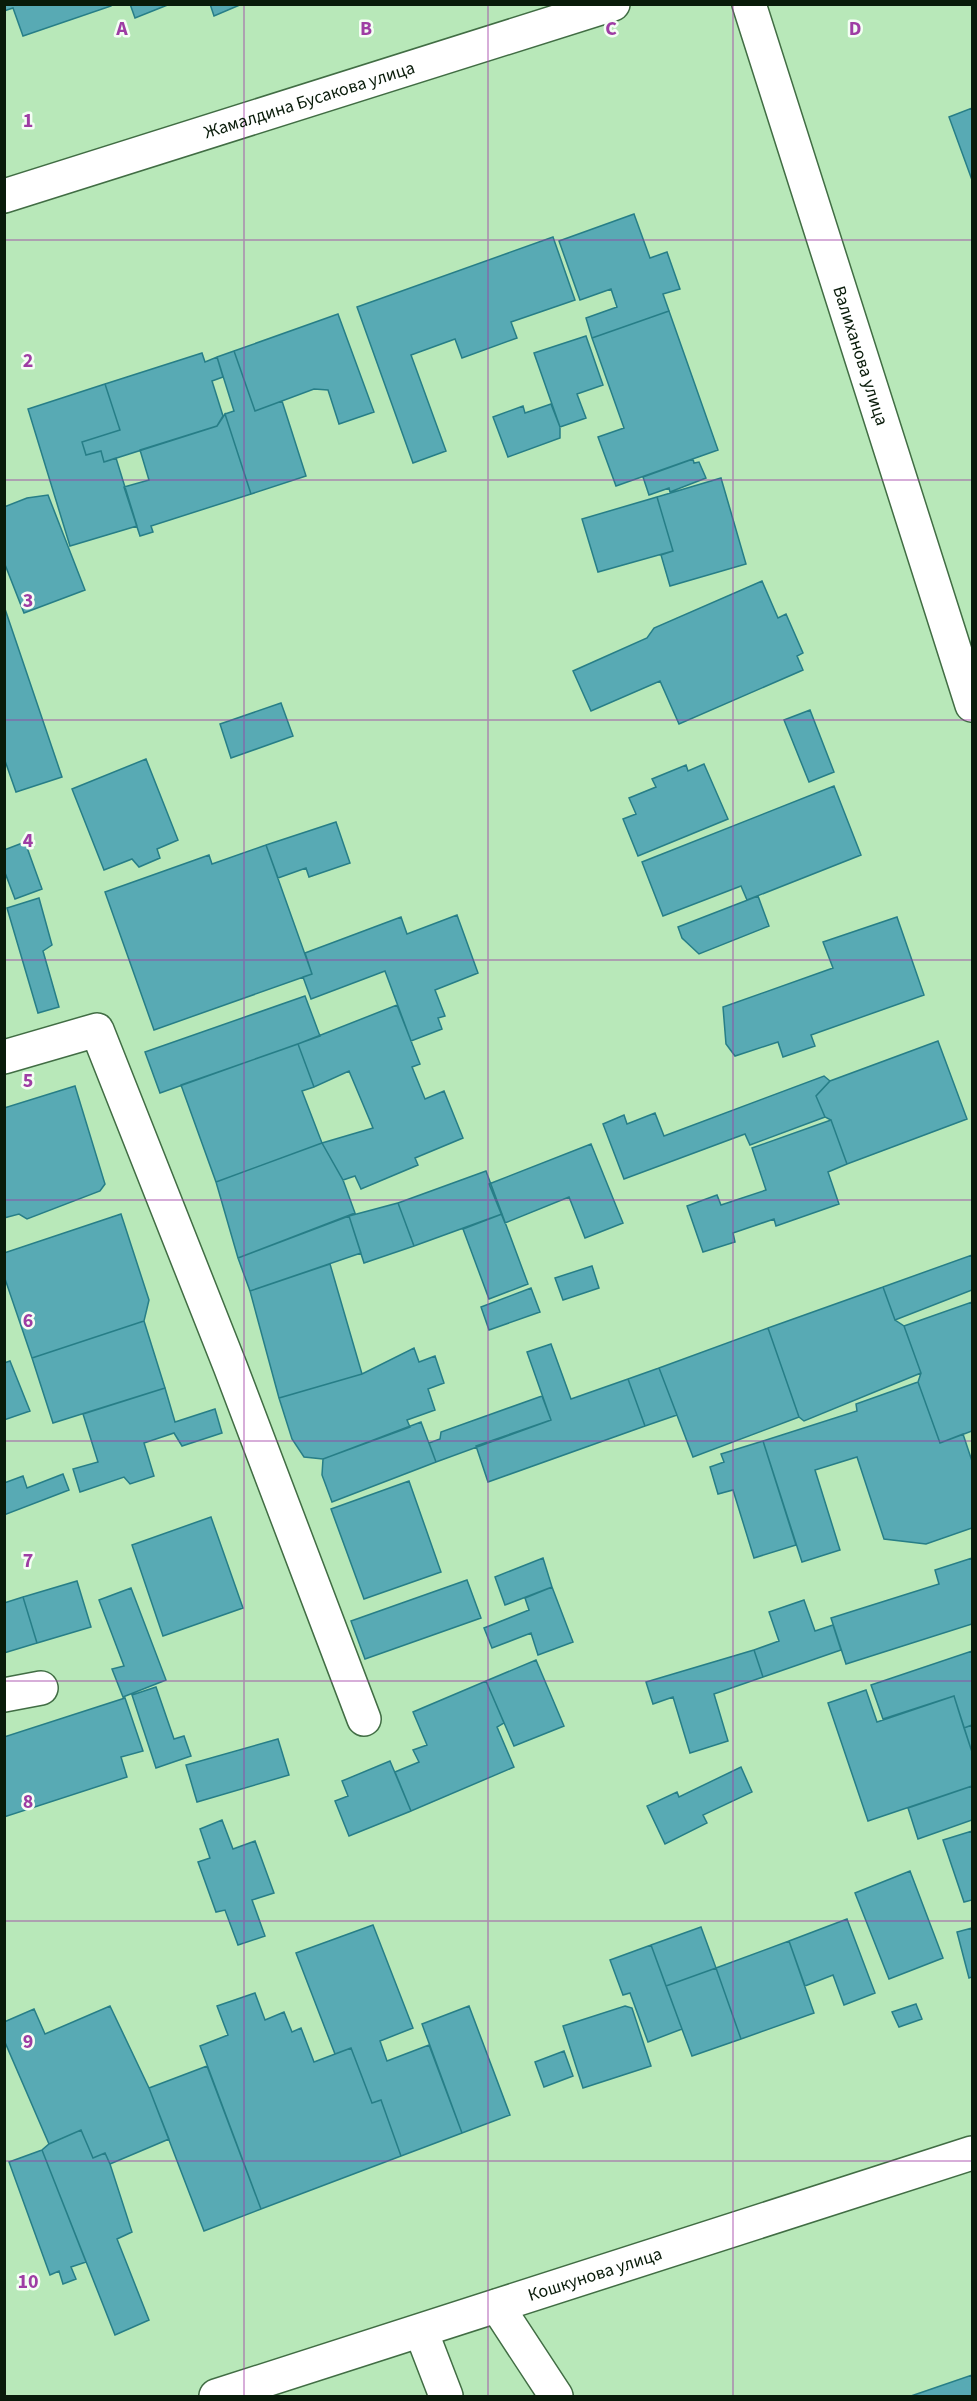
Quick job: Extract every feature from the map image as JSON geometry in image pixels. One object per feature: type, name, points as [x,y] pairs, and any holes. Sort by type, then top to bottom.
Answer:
[{"type":"street","name":"Жамалдина Бусакова улица","points":[[4,196],[614,4]]},
{"type":"street","name":"Валиханова улица","points":[[749,4],[972,705]]},
{"type":"street","points":[[4,1057],[97,1030],[226,1355],[364,1719]]},
{"type":"street","points":[[4,1695],[41,1688]]},
{"type":"street","name":"Кошкунова улица","points":[[216,2397],[972,2152]]},
{"type":"street","points":[[497,2306],[556,2397]]},
{"type":"street","points":[[421,2331],[446,2397]]},
{"type":"building","points":[[4,4],[111,4],[111,6],[23,36],[13,8],[4,11]]},
{"type":"building","points":[[130,4],[170,4],[135,18]]},
{"type":"building","points":[[210,4],[242,4],[214,16]]},
{"type":"building","points":[[972,108],[972,180],[949,117]]},
{"type":"building","points":[[634,214],[650,258],[667,252],[680,289],[663,294],[669,311],[592,338],[586,318],[617,307],[611,289],[580,300],[559,241]]},
{"type":"building","points":[[553,237],[575,300],[511,322],[517,338],[462,358],[455,339],[411,355],[446,451],[413,463],[357,307]]},
{"type":"building","points":[[669,311],[718,450],[616,486],[598,437],[624,428],[592,338]]},
{"type":"building","points":[[338,314],[374,412],[339,424],[328,390],[314,389],[255,411],[234,351]]},
{"type":"building","points":[[586,336],[603,385],[577,394],[586,418],[560,427],[534,353]]},
{"type":"building","points":[[234,351],[255,411],[282,401],[306,476],[251,494],[225,414],[234,411],[217,357]]},
{"type":"building","points":[[202,353],[205,362],[217,357],[223,377],[212,381],[223,416],[217,426],[104,462],[101,451],[86,455],[82,442],[120,430],[105,384]]},
{"type":"building","points":[[105,384],[120,430],[82,442],[86,455],[101,451],[104,462],[116,458],[137,526],[70,546],[28,409]]},
{"type":"building","points":[[551,404],[560,427],[560,438],[508,457],[493,417],[523,406],[525,413]]},
{"type":"building","points":[[225,414],[251,494],[151,526],[153,532],[140,536],[124,487],[149,480],[140,450],[217,426]]},
{"type":"building","points":[[693,459],[694,463],[699,462],[706,478],[670,492],[669,488],[649,495],[643,477]]},
{"type":"building","points":[[721,478],[746,564],[670,586],[661,555],[673,551],[657,497]]},
{"type":"building","points":[[48,495],[85,590],[24,613],[4,562],[4,507],[27,498]]},
{"type":"building","points":[[657,497],[673,551],[598,572],[582,519]]},
{"type":"building","points":[[762,581],[778,618],[786,614],[803,653],[797,656],[803,670],[679,724],[660,681],[591,711],[573,671],[647,638],[654,628]]},
{"type":"building","points":[[4,606],[62,777],[16,792],[4,758]]},
{"type":"building","points":[[281,703],[293,736],[231,758],[220,724]]},
{"type":"building","points":[[810,710],[834,772],[809,782],[784,720]]},
{"type":"building","points":[[146,759],[178,840],[157,849],[160,858],[139,867],[132,859],[104,870],[72,789]]},
{"type":"building","points":[[704,764],[728,819],[638,856],[623,819],[636,814],[629,798],[656,787],[652,779],[686,765],[688,771]]},
{"type":"building","points":[[834,786],[861,855],[747,900],[741,886],[663,916],[642,862]]},
{"type":"building","points":[[336,822],[350,863],[309,877],[306,868],[278,878],[266,845]]},
{"type":"building","points":[[25,842],[42,889],[15,899],[4,870],[4,850]]},
{"type":"building","points":[[266,845],[312,974],[154,1030],[105,892],[209,855],[212,864]]},
{"type":"building","points":[[758,896],[769,926],[699,954],[682,938],[678,927]]},
{"type":"building","points":[[39,898],[52,945],[43,951],[59,1007],[38,1013],[7,908]]},
{"type":"building","points":[[457,915],[478,973],[435,990],[445,1016],[438,1018],[442,1029],[411,1041],[385,971],[311,999],[303,977],[312,974],[305,953],[401,917],[407,934]]},
{"type":"building","points":[[897,917],[924,995],[811,1035],[815,1046],[783,1057],[778,1042],[735,1056],[726,1044],[723,1007],[833,968],[823,942]]},
{"type":"building","points":[[305,996],[320,1036],[160,1093],[145,1052]]},
{"type":"building","points":[[397,1005],[420,1064],[412,1067],[425,1099],[444,1091],[463,1138],[415,1158],[418,1165],[361,1189],[355,1176],[343,1180],[322,1143],[373,1128],[349,1071],[314,1087],[298,1044]]},
{"type":"building","points":[[938,1041],[967,1119],[847,1164],[831,1120],[825,1117],[816,1096],[830,1081]]},
{"type":"building","points":[[298,1044],[314,1087],[302,1091],[322,1143],[216,1182],[181,1085]]},
{"type":"building","points":[[824,1076],[830,1081],[816,1096],[825,1117],[750,1145],[745,1134],[624,1179],[603,1124],[624,1115],[627,1124],[655,1113],[664,1136]]},
{"type":"building","points":[[75,1086],[105,1184],[100,1191],[27,1219],[19,1214],[4,1218],[4,1108]]},
{"type":"building","points":[[831,1120],[847,1164],[828,1172],[839,1204],[776,1226],[774,1219],[733,1233],[735,1242],[703,1252],[687,1206],[717,1195],[721,1205],[766,1190],[752,1148]]},
{"type":"building","points":[[322,1143],[343,1180],[355,1213],[238,1258],[216,1182]]},
{"type":"building","points":[[591,1144],[623,1223],[585,1238],[569,1197],[505,1223],[489,1184]]},
{"type":"building","points":[[486,1171],[502,1214],[414,1246],[398,1203]]},
{"type":"building","points":[[398,1203],[414,1246],[364,1263],[349,1216]]},
{"type":"building","points":[[121,1214],[149,1300],[144,1321],[32,1358],[4,1276],[4,1253]]},
{"type":"building","points":[[502,1214],[528,1284],[489,1299],[463,1229]]},
{"type":"building","points":[[349,1216],[361,1253],[250,1291],[238,1258]]},
{"type":"building","points":[[972,1255],[972,1290],[895,1320],[883,1287]]},
{"type":"building","points":[[330,1264],[362,1374],[279,1398],[250,1291]]},
{"type":"building","points":[[592,1266],[599,1288],[563,1300],[555,1278]]},
{"type":"building","points":[[883,1287],[895,1320],[904,1326],[921,1373],[804,1421],[799,1417],[768,1328]]},
{"type":"building","points":[[531,1288],[540,1312],[489,1330],[481,1307]]},
{"type":"building","points":[[972,1302],[972,1431],[940,1443],[918,1382],[921,1373],[904,1326]]},
{"type":"building","points":[[144,1321],[165,1388],[53,1423],[32,1358]]},
{"type":"building","points":[[768,1328],[799,1417],[693,1457],[659,1368]]},
{"type":"building","points":[[551,1344],[571,1399],[628,1379],[645,1426],[488,1482],[476,1446],[551,1420],[527,1352]]},
{"type":"building","points":[[414,1348],[419,1362],[435,1356],[444,1383],[428,1389],[435,1410],[407,1420],[410,1427],[323,1459],[304,1457],[292,1439],[279,1398],[362,1374]]},
{"type":"building","points":[[10,1361],[30,1411],[4,1420],[4,1363]]},
{"type":"building","points":[[659,1368],[677,1415],[645,1426],[628,1379]]},
{"type":"building","points":[[918,1382],[940,1443],[963,1434],[972,1461],[972,1528],[926,1544],[884,1539],[857,1457],[815,1470],[840,1550],[802,1562],[763,1441],[857,1411],[856,1404]]},
{"type":"building","points":[[165,1388],[175,1422],[215,1409],[222,1433],[182,1446],[174,1433],[144,1443],[154,1476],[130,1484],[124,1477],[80,1492],[73,1469],[98,1462],[83,1414]]},
{"type":"building","points":[[542,1396],[551,1420],[436,1462],[429,1443],[440,1439],[441,1432]]},
{"type":"building","points":[[421,1422],[436,1462],[332,1502],[322,1475],[323,1459]]},
{"type":"building","points":[[763,1441],[796,1545],[754,1558],[733,1490],[718,1494],[710,1467],[724,1462],[721,1454]]},
{"type":"building","points":[[63,1474],[69,1490],[4,1515],[4,1483],[23,1476],[27,1488]]},
{"type":"building","points":[[409,1481],[441,1572],[364,1599],[331,1509]]},
{"type":"building","points":[[211,1517],[243,1608],[163,1636],[132,1545]]},
{"type":"building","points":[[543,1558],[552,1587],[505,1605],[495,1577]]},
{"type":"building","points":[[972,1558],[972,1624],[846,1664],[831,1618],[939,1584],[935,1570]]},
{"type":"building","points":[[467,1580],[481,1618],[365,1659],[351,1621]]},
{"type":"building","points":[[77,1581],[91,1627],[37,1643],[23,1597]]},
{"type":"building","points":[[552,1587],[573,1642],[538,1655],[531,1633],[492,1648],[484,1628],[529,1610],[525,1598]]},
{"type":"building","points":[[131,1588],[166,1680],[123,1697],[112,1669],[124,1666],[99,1600]]},
{"type":"building","points":[[23,1597],[37,1643],[4,1653],[4,1603]]},
{"type":"building","points":[[804,1600],[815,1631],[833,1625],[841,1650],[763,1677],[754,1650],[779,1641],[769,1612]]},
{"type":"building","points":[[754,1650],[763,1677],[714,1694],[728,1741],[690,1753],[673,1697],[653,1704],[646,1682]]},
{"type":"building","points":[[972,1651],[972,1725],[964,1728],[954,1696],[883,1719],[871,1685]]},
{"type":"building","points":[[536,1660],[564,1726],[514,1746],[486,1681]]},
{"type":"building","points":[[486,1681],[504,1723],[497,1727],[514,1767],[411,1811],[395,1772],[419,1762],[413,1750],[427,1745],[413,1712]]},
{"type":"building","points":[[156,1687],[174,1739],[184,1736],[191,1756],[156,1768],[132,1695]]},
{"type":"building","points":[[866,1690],[877,1722],[954,1696],[972,1752],[972,1786],[868,1821],[828,1703]]},
{"type":"building","points":[[125,1698],[143,1751],[121,1757],[127,1777],[4,1817],[4,1737]]},
{"type":"building","points":[[972,1725],[972,1752],[964,1728]]},
{"type":"building","points":[[278,1739],[289,1775],[197,1802],[186,1765]]},
{"type":"building","points":[[390,1761],[411,1811],[349,1836],[335,1801],[348,1796],[342,1781]]},
{"type":"building","points":[[741,1767],[752,1792],[703,1815],[707,1823],[665,1844],[647,1806],[677,1792],[679,1797]]},
{"type":"building","points":[[972,1786],[972,1820],[918,1839],[908,1808]]},
{"type":"building","points":[[222,1820],[233,1849],[255,1841],[274,1893],[252,1900],[265,1936],[238,1945],[225,1910],[216,1912],[198,1862],[210,1858],[200,1829]]},
{"type":"building","points":[[972,1831],[972,1900],[964,1902],[943,1840]]},
{"type":"building","points":[[910,1871],[943,1958],[889,1979],[855,1893]]},
{"type":"building","points":[[847,1919],[875,1993],[844,2005],[833,1975],[805,1986],[789,1941]]},
{"type":"building","points":[[373,1925],[413,2028],[380,2041],[387,2061],[429,2045],[462,2133],[401,2156],[381,2100],[372,2103],[351,2048],[335,2054],[296,1953]]},
{"type":"building","points":[[701,1927],[716,1968],[666,1986],[651,1945]]},
{"type":"building","points":[[972,1928],[972,1977],[969,1978],[957,1932]]},
{"type":"building","points":[[789,1941],[814,2013],[741,2039],[716,1968]]},
{"type":"building","points":[[651,1945],[682,2029],[648,2042],[630,1993],[623,1995],[610,1960]]},
{"type":"building","points":[[716,1968],[741,2039],[692,2056],[666,1986]]},
{"type":"building","points":[[255,1993],[265,2020],[284,2012],[292,2032],[301,2028],[314,2062],[351,2048],[372,2103],[381,2100],[401,2156],[261,2209],[200,2046],[228,2035],[217,2006]]},
{"type":"building","points":[[916,2004],[922,2019],[899,2027],[892,2012]]},
{"type":"building","points":[[110,2006],[149,2088],[169,2139],[110,2164],[105,2153],[93,2158],[81,2130],[49,2144],[4,2040],[4,2022],[34,2009],[45,2034]]},
{"type":"building","points":[[469,2006],[510,2115],[462,2133],[422,2024]]},
{"type":"building","points":[[625,2006],[632,2008],[651,2066],[583,2088],[563,2026]]},
{"type":"building","points":[[564,2051],[573,2076],[544,2087],[535,2062]]},
{"type":"building","points":[[207,2066],[261,2209],[204,2231],[149,2088]]},
{"type":"building","points":[[81,2130],[93,2158],[105,2153],[110,2164],[132,2232],[117,2239],[149,2320],[115,2335],[42,2150],[49,2144]]},
{"type":"building","points":[[42,2150],[86,2262],[71,2267],[76,2279],[63,2284],[59,2271],[50,2275],[9,2162]]},
{"type":"building","points":[[972,2375],[972,2396],[911,2396]]}]
